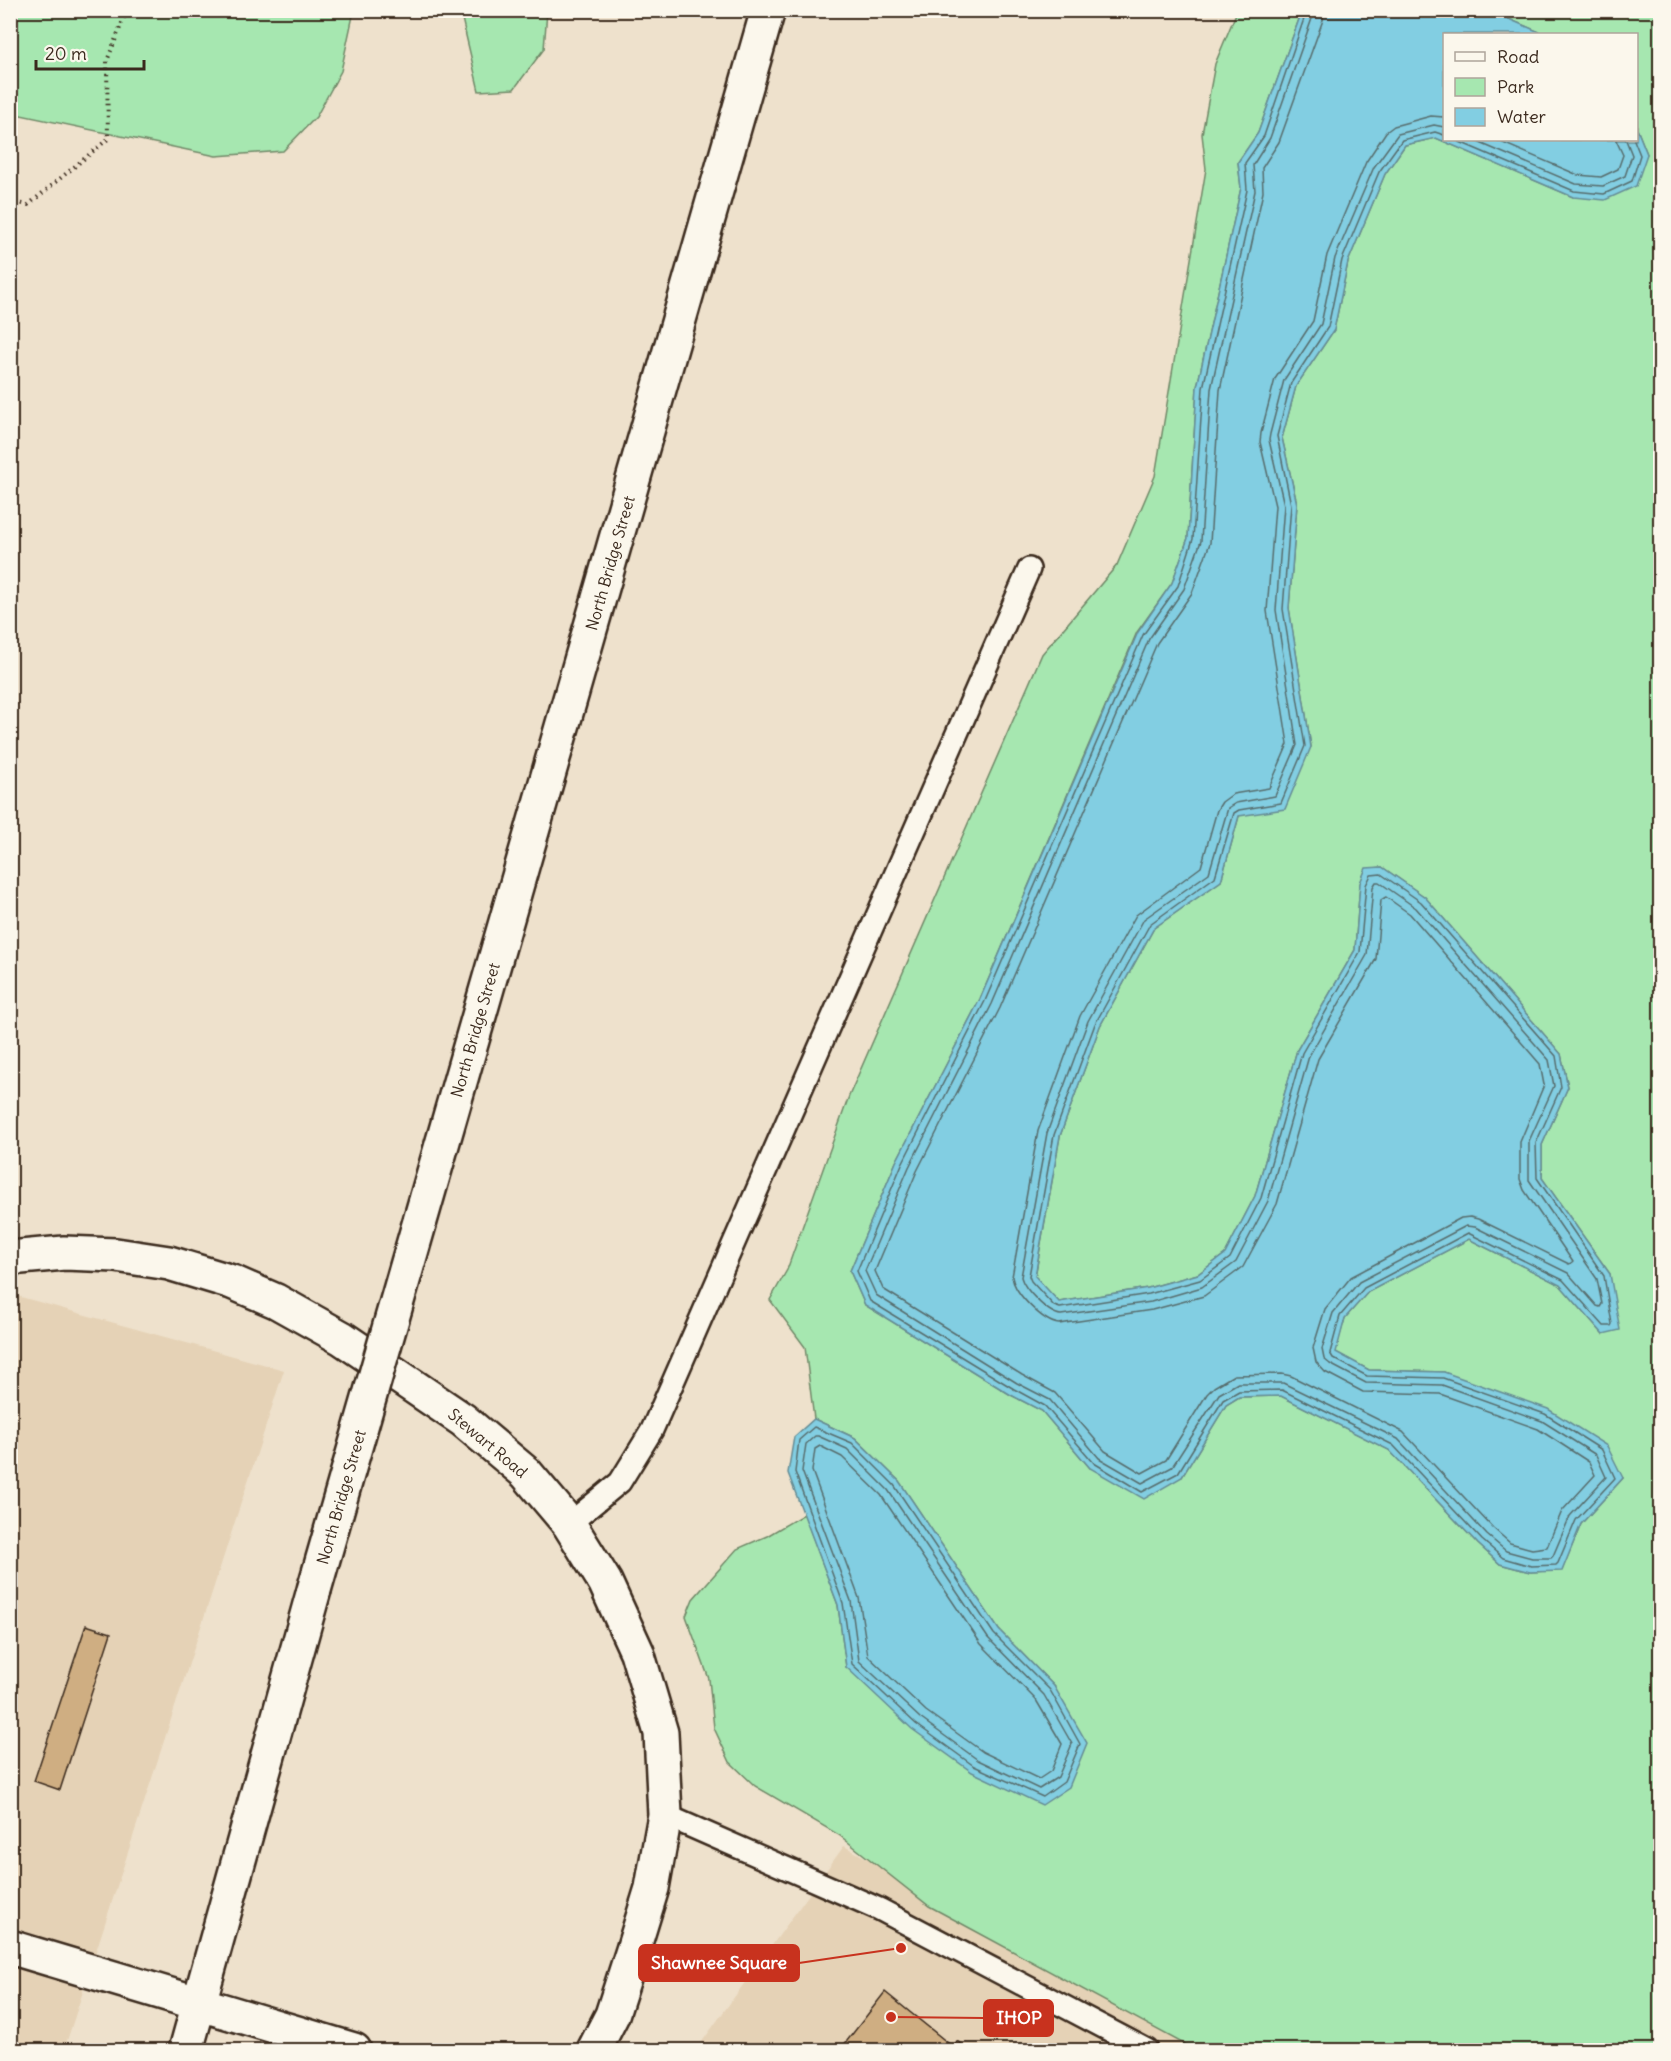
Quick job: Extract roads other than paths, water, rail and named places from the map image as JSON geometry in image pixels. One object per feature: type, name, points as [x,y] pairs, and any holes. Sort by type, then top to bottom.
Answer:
[{"type":"main road","name":"North Bridge Street","points":[[186,2050],[314,1590],[768,10]]},
{"type":"main road","name":"Stewart Road","points":[[10,1258],[64,1253],[116,1255],[169,1263],[231,1282],[276,1301],[351,1344],[463,1420],[526,1473],[569,1524],[605,1582],[637,1652],[661,1733],[665,1815],[652,1888],[612,2015],[594,2050]]},
{"type":"main road","points":[[10,1947],[354,2050]]},
{"type":"lane","points":[[569,1524],[620,1482],[652,1430],[1029,569]]},
{"type":"lane","points":[[665,1815],[879,1909],[1147,2050]]},
{"type":"water","points":[[1302,11],[1490,11],[1542,33],[1443,33],[1443,141],[1638,141],[1638,132],[1647,154],[1636,186],[1605,200],[1573,197],[1436,138],[1405,145],[1385,174],[1348,262],[1334,330],[1296,386],[1282,438],[1297,504],[1289,608],[1311,747],[1285,809],[1239,816],[1221,881],[1154,928],[1100,1026],[1060,1136],[1035,1276],[1059,1302],[1148,1288],[1198,1274],[1225,1254],[1255,1196],[1297,1050],[1355,950],[1360,883],[1366,868],[1382,867],[1425,897],[1561,1054],[1568,1087],[1542,1145],[1542,1178],[1610,1274],[1620,1330],[1603,1334],[1560,1285],[1469,1239],[1368,1292],[1345,1318],[1336,1352],[1369,1370],[1444,1372],[1548,1409],[1607,1446],[1623,1478],[1581,1524],[1562,1571],[1530,1572],[1500,1564],[1478,1544],[1389,1450],[1281,1396],[1239,1397],[1226,1405],[1182,1477],[1144,1499],[1090,1468],[1042,1411],[1011,1395],[865,1305],[850,1271],[896,1162],[980,999],[1138,632],[1172,583],[1188,538],[1197,387],[1241,188],[1238,162],[1258,133]]},
{"type":"water","points":[[814,1419],[855,1438],[899,1481],[999,1630],[1054,1686],[1087,1743],[1069,1787],[1042,1805],[972,1772],[912,1729],[846,1667],[838,1605],[788,1473],[794,1437]]},
{"type":"place","name":"Shawnee Square","points":[[901,1948]]},
{"type":"place","name":"IHOP","points":[[891,2017]]}]
